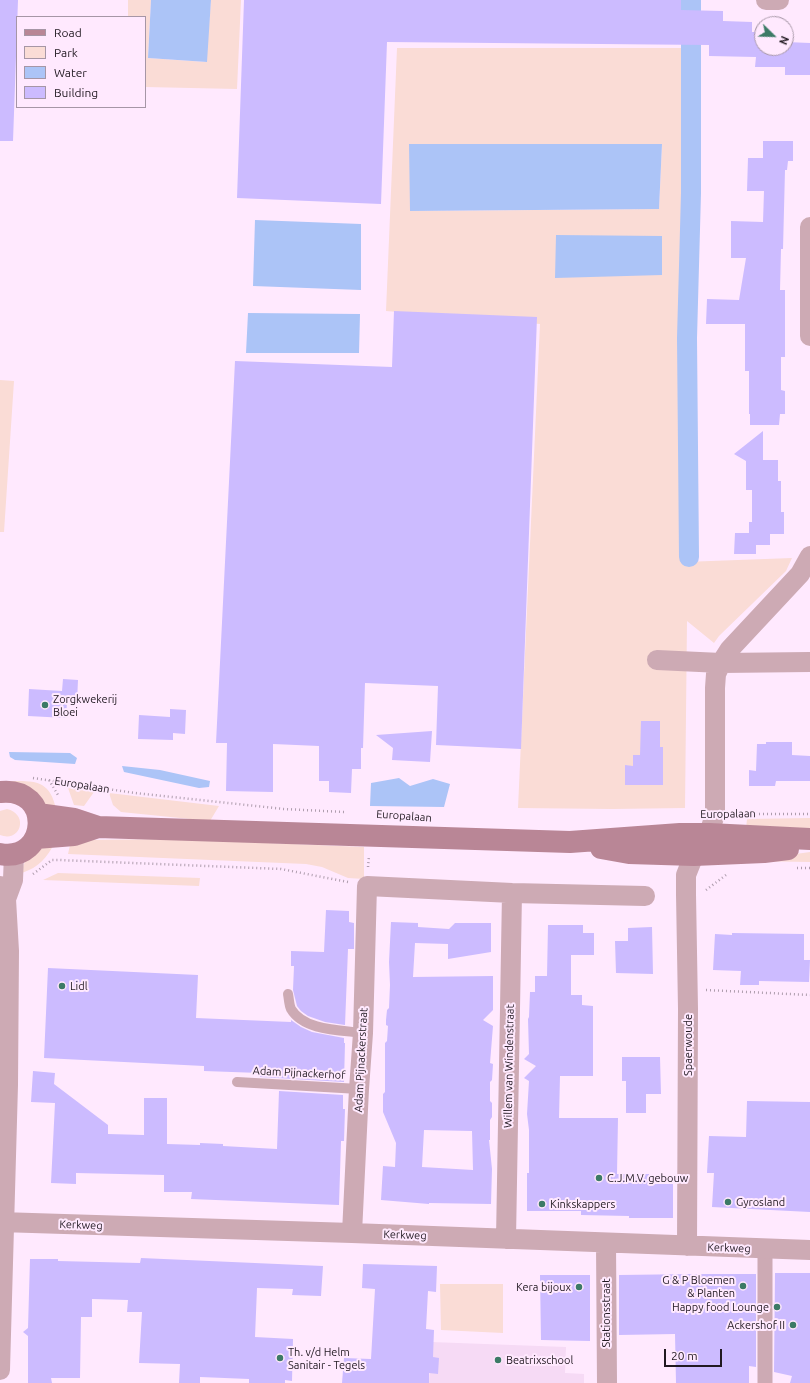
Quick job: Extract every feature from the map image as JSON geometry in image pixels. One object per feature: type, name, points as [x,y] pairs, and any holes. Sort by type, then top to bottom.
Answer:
[{"type":"main road","points":[[0,792],[9,791],[18,793],[27,798],[34,805],[38,814],[38,830],[36,838],[23,851],[7,854]]},
{"type":"main road","name":"Europalaan","points":[[38,814],[74,819],[98,827],[570,842],[680,834],[701,845],[756,852],[810,847]]},
{"type":"main road","name":"Europalaan","points":[[36,838],[74,835],[98,827]]},
{"type":"main road","name":"Europalaan","points":[[701,845],[810,839]]},
{"type":"street","points":[[766,0],[780,0]]},
{"type":"street","points":[[810,226],[810,336]]},
{"type":"street","points":[[720,663],[730,649],[800,574],[810,556]]},
{"type":"street","points":[[657,660],[720,663],[810,662]]},
{"type":"street","name":"Spaerwoude","points":[[687,1246],[688,989],[686,875],[715,814],[715,688],[716,674],[720,663]]},
{"type":"street","points":[[0,1370],[2,1222],[8,1085],[9,951],[6,888],[7,854]]},
{"type":"street","points":[[367,886],[512,893],[645,896]]},
{"type":"street","name":"Adam Pijnackerstraat","points":[[352,1233],[363,1033],[367,886]]},
{"type":"street","name":"Willem van Windenstraat","points":[[506,1239],[512,893]]},
{"type":"street","name":"Kerkweg","points":[[2,1222],[810,1250]]},
{"type":"street","name":"Stationsstraat","points":[[606,1244],[607,1383]]},
{"type":"street","points":[[765,1249],[765,1383]]},
{"type":"lane","points":[[288,994],[290,1008],[297,1016],[312,1026],[363,1033]]},
{"type":"lane","name":"Adam Pijnackerhof","points":[[237,1082],[359,1089]]},
{"type":"path","name":"Europalaan","points":[[30,777],[135,793],[284,809],[346,812]]},
{"type":"path","name":"Europalaan","points":[[749,814],[810,814]]},
{"type":"path","points":[[6,888],[38,872],[52,860],[281,869],[367,886]]},
{"type":"path","points":[[688,989],[810,995]]},
{"type":"shaded area","name":"Beatrixschool","points":[[431,1342],[566,1347],[565,1373],[584,1374],[584,1383],[429,1383]]},
{"type":"green space","points":[[128,0],[151,0],[148,58],[206,62],[211,0],[241,0],[237,89],[146,87],[146,16],[128,16]]},
{"type":"green space","points":[[397,48],[687,48],[682,390],[684,562],[792,558],[786,571],[719,636],[714,643],[687,621],[685,808],[518,808],[540,324],[386,311]],"holes":[[[410,144],[662,144],[659,209],[411,211]]]},
{"type":"green space","points":[[0,380],[14,381],[4,532],[0,532]]},
{"type":"green space","points":[[0,781],[28,781],[43,785],[53,798],[56,809],[0,785]]},
{"type":"green space","points":[[68,788],[94,792],[84,806],[74,805]]},
{"type":"green space","points":[[109,793],[219,806],[210,821],[121,812],[113,805]]},
{"type":"green space","points":[[7,809],[14,812],[18,816],[20,827],[13,835],[7,836],[0,835],[0,811]]},
{"type":"green space","points":[[810,818],[810,834],[746,829],[747,819]]},
{"type":"green space","points":[[173,839],[364,847],[364,879],[348,878],[322,867],[306,864],[68,854],[70,845],[79,845],[80,840]]},
{"type":"green space","points":[[55,842],[49,853],[38,865],[22,873],[23,866],[33,852]]},
{"type":"green space","points":[[810,852],[810,862],[746,861]]},
{"type":"green space","points":[[58,873],[200,878],[199,886],[43,880]]},
{"type":"green space","points":[[440,1284],[503,1284],[503,1333],[441,1330]]},
{"type":"water","points":[[151,0],[211,0],[207,62],[148,58]]},
{"type":"water","points":[[409,144],[662,144],[659,209],[410,211]]},
{"type":"water","points":[[255,220],[361,224],[361,290],[253,286]]},
{"type":"water","points":[[556,235],[662,236],[662,275],[555,278]]},
{"type":"water","points":[[248,313],[360,314],[359,353],[246,353]]},
{"type":"water","points":[[9,752],[70,753],[77,758],[75,764],[15,760],[10,757]]},
{"type":"water","points":[[122,766],[160,770],[210,781],[209,787],[199,788],[124,772]]},
{"type":"water","points":[[399,778],[410,786],[433,779],[450,784],[444,807],[370,806],[371,783]]},
{"type":"building","points":[[0,0],[18,0],[17,16],[16,16],[13,141],[0,141]]},
{"type":"building","points":[[244,0],[681,0],[681,10],[723,11],[723,21],[752,22],[752,32],[754,32],[754,56],[794,56],[794,42],[810,43],[810,75],[785,75],[785,67],[755,67],[756,57],[709,56],[709,45],[387,42],[381,204],[237,198]]},
{"type":"building","points":[[763,141],[793,141],[793,161],[788,161],[787,170],[785,170],[783,249],[781,249],[780,290],[785,290],[785,357],[781,357],[781,390],[785,391],[785,414],[780,414],[779,425],[750,425],[749,371],[745,371],[745,324],[706,324],[707,299],[739,300],[746,258],[731,258],[731,221],[763,222],[764,191],[747,191],[748,158],[763,158]]},
{"type":"building","points":[[394,311],[537,317],[521,749],[436,745],[438,686],[365,683],[361,769],[352,769],[351,793],[329,792],[329,781],[319,781],[319,746],[273,744],[273,792],[226,791],[227,743],[216,743],[235,361],[392,367]]},
{"type":"building","points":[[763,431],[763,460],[778,460],[778,481],[781,481],[781,512],[784,512],[784,534],[770,534],[770,545],[756,545],[756,554],[734,554],[735,533],[749,533],[749,522],[752,522],[752,490],[746,490],[746,461],[734,454]]},
{"type":"building","points":[[63,679],[78,680],[77,702],[67,702],[66,718],[28,716],[29,689],[62,691]]},
{"type":"building","points":[[170,709],[186,710],[185,734],[173,733],[173,740],[138,739],[139,715],[170,717]]},
{"type":"building","points":[[641,721],[660,721],[660,747],[663,747],[663,785],[625,785],[625,765],[633,766],[633,755],[640,755]]},
{"type":"building","points":[[432,731],[430,762],[392,760],[393,748],[376,735]]},
{"type":"building","points":[[766,742],[792,742],[792,755],[810,756],[810,781],[776,781],[775,786],[749,786],[749,770],[756,771],[757,744],[766,744]]},
{"type":"building","points":[[326,910],[349,911],[349,922],[354,923],[354,949],[348,949],[345,1025],[325,1022],[308,1016],[297,1006],[293,990],[294,966],[291,966],[291,951],[324,952]]},
{"type":"building","points":[[391,922],[418,923],[418,927],[449,929],[455,923],[491,923],[491,952],[448,959],[448,944],[415,943],[413,977],[493,976],[493,1010],[483,1020],[493,1026],[490,1063],[493,1064],[492,1080],[490,1082],[492,1117],[490,1120],[489,1140],[492,1169],[491,1204],[429,1204],[381,1200],[383,1166],[395,1167],[396,1143],[383,1112],[383,1094],[385,1092],[385,1043],[387,1041],[388,1026],[386,1025],[386,1020],[387,1010],[389,1008],[390,985],[389,962]],"holes":[[[424,1130],[472,1131],[473,1170],[422,1167]]]},
{"type":"building","points":[[548,925],[583,925],[583,933],[594,933],[594,955],[571,955],[571,995],[582,995],[582,1005],[593,1006],[593,1076],[560,1076],[559,1118],[618,1118],[617,1174],[649,1174],[649,1177],[654,1177],[654,1184],[673,1184],[673,1218],[629,1218],[629,1216],[581,1215],[581,1211],[527,1211],[529,1130],[527,1114],[529,1081],[524,1078],[536,1066],[524,1059],[529,1054],[528,1019],[530,992],[535,992],[535,976],[547,976]]},
{"type":"building","points":[[652,927],[653,974],[616,973],[615,941],[628,941],[628,928]]},
{"type":"building","points":[[732,933],[804,934],[804,960],[810,960],[809,982],[759,981],[759,985],[740,985],[741,971],[713,970],[715,934],[732,935]]},
{"type":"building","points":[[48,968],[198,975],[196,1018],[291,1022],[291,1020],[312,1032],[344,1038],[344,1082],[260,1077],[260,1073],[204,1071],[204,1066],[44,1058]]},
{"type":"building","points":[[622,1057],[660,1057],[661,1094],[646,1094],[646,1113],[626,1113],[626,1081],[622,1081]]},
{"type":"building","points":[[33,1071],[55,1073],[54,1084],[108,1125],[108,1134],[144,1135],[144,1098],[167,1098],[167,1144],[223,1144],[223,1146],[277,1149],[279,1091],[343,1095],[343,1109],[345,1109],[344,1141],[341,1141],[339,1205],[191,1199],[192,1192],[164,1192],[164,1175],[76,1173],[76,1184],[51,1183],[55,1103],[31,1102]]},
{"type":"building","points":[[747,1101],[810,1102],[810,1212],[712,1207],[714,1173],[707,1173],[709,1136],[746,1137]]},
{"type":"building","points":[[141,1258],[323,1266],[321,1296],[292,1295],[293,1289],[257,1288],[255,1337],[293,1339],[292,1381],[285,1380],[285,1383],[249,1383],[249,1379],[200,1377],[200,1383],[179,1383],[180,1364],[139,1363],[142,1312],[127,1312],[128,1300],[92,1299],[92,1317],[81,1317],[80,1378],[51,1378],[52,1383],[28,1383],[28,1336],[23,1332],[28,1328],[30,1259],[140,1263]]},
{"type":"building","points":[[363,1264],[437,1266],[436,1292],[428,1291],[426,1329],[434,1330],[433,1357],[439,1358],[438,1374],[429,1373],[429,1383],[342,1383],[344,1358],[371,1359],[375,1289],[362,1288]]},
{"type":"building","name":"Ackershof II","points":[[775,1273],[810,1273],[810,1383],[790,1383],[792,1376],[774,1372]]},
{"type":"building","points":[[756,1274],[756,1367],[749,1366],[749,1383],[676,1383],[675,1334],[619,1335],[619,1275]]},
{"type":"building","points":[[540,1275],[590,1275],[590,1341],[541,1340]]},
{"type":"waterway","points":[[689,557],[687,338],[691,193],[691,0]]},
{"type":"place","name":"Zorgkwekerij Bloei","points":[[45,705]]},
{"type":"place","name":"Lidl","points":[[62,986]]},
{"type":"place","name":"C.J.M.V. gebouw","points":[[599,1178]]},
{"type":"place","name":"Gyrosland","points":[[728,1202]]},
{"type":"place","name":"Kinkskappers","points":[[542,1204]]},
{"type":"place","name":"G & P Bloemen & Planten","points":[[743,1286]]},
{"type":"place","name":"Kera bijoux","points":[[579,1287]]},
{"type":"place","name":"Happy food Lounge","points":[[777,1307]]},
{"type":"place","name":"Ackershof II","points":[[793,1325]]},
{"type":"place","name":"Th. v/d Helm Sanitair - Tegels","points":[[280,1358]]},
{"type":"place","name":"Beatrixschool","points":[[498,1360]]}]
